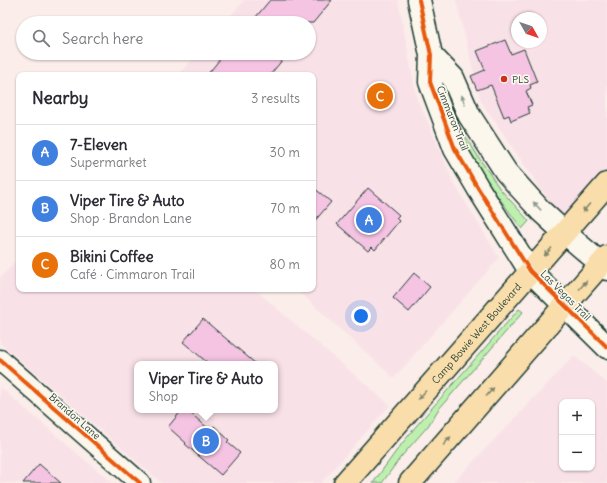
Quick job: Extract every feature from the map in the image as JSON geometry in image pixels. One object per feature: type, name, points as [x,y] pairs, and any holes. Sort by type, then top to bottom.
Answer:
[{"type":"main road","name":"Camp Bowie West Boulevard","points":[[345,483],[607,184]]},
{"type":"main road","points":[[410,483],[565,306],[605,264]]},
{"type":"street","name":"Cimmaron Trail","points":[[420,0],[431,55],[430,82],[455,149],[530,271]]},
{"type":"street","name":"Cimmaron Trail","points":[[431,55],[454,78],[469,115],[506,172],[541,211],[565,233]]},
{"type":"street","points":[[565,233],[605,264]]},
{"type":"street","name":"Las Vegas Trail","points":[[530,271],[607,347]]},
{"type":"street","name":"Brandon Lane","points":[[0,360],[140,483]]},
{"type":"shaded area","points":[[245,0],[398,0],[417,100],[453,182],[499,258],[394,378],[299,292],[316,292],[316,72],[181,72],[192,60],[316,60],[316,16],[230,16]]},
{"type":"shaded area","points":[[456,0],[607,0],[607,175],[565,224],[481,101]]},
{"type":"shaded area","points":[[16,261],[16,292],[258,292],[390,405],[321,483],[162,483],[0,343],[0,278]]},
{"type":"shaded area","points":[[574,356],[607,383],[607,483],[453,483]]},
{"type":"shaded area","points":[[0,387],[58,437],[112,483],[0,483]]},
{"type":"green space","points":[[452,110],[461,129],[500,189],[529,221],[522,229],[494,191],[455,128]]},
{"type":"green space","points":[[519,309],[523,312],[438,410],[428,426],[400,458],[382,483],[373,483],[417,425]]},
{"type":"building","points":[[270,0],[332,0],[316,19],[316,16],[257,16]]},
{"type":"building","name":"PLS","points":[[505,40],[511,54],[524,49],[537,82],[530,85],[531,88],[526,91],[532,105],[527,107],[530,113],[511,121],[509,115],[504,117],[491,85],[477,90],[471,76],[485,70],[477,51]]},
{"type":"building","points":[[219,60],[282,60],[272,72],[209,72]]},
{"type":"building","points":[[368,188],[399,215],[396,218],[399,221],[375,250],[372,247],[368,251],[337,224]]},
{"type":"building","points":[[316,190],[331,202],[316,220]]},
{"type":"building","points":[[414,273],[430,287],[409,312],[393,298]]},
{"type":"building","points":[[203,319],[252,361],[205,361],[183,342]]},
{"type":"building","points":[[180,413],[190,413],[210,430],[214,426],[229,440],[227,442],[240,453],[221,475],[168,427]]},
{"type":"building","points":[[39,464],[61,483],[23,483]]},
{"type":"cycle path","points":[[419,0],[431,55],[430,82],[455,149],[530,271],[607,347]]},
{"type":"cycle path","points":[[0,360],[140,483]]},
{"type":"place","name":"PLS","points":[[504,79]]},
{"type":"place","name":"Bikini Coffee","points":[[380,96]]},
{"type":"place","name":"7-Eleven","points":[[369,220]]},
{"type":"place","name":"Viper Tire & Auto","points":[[206,441]]}]
